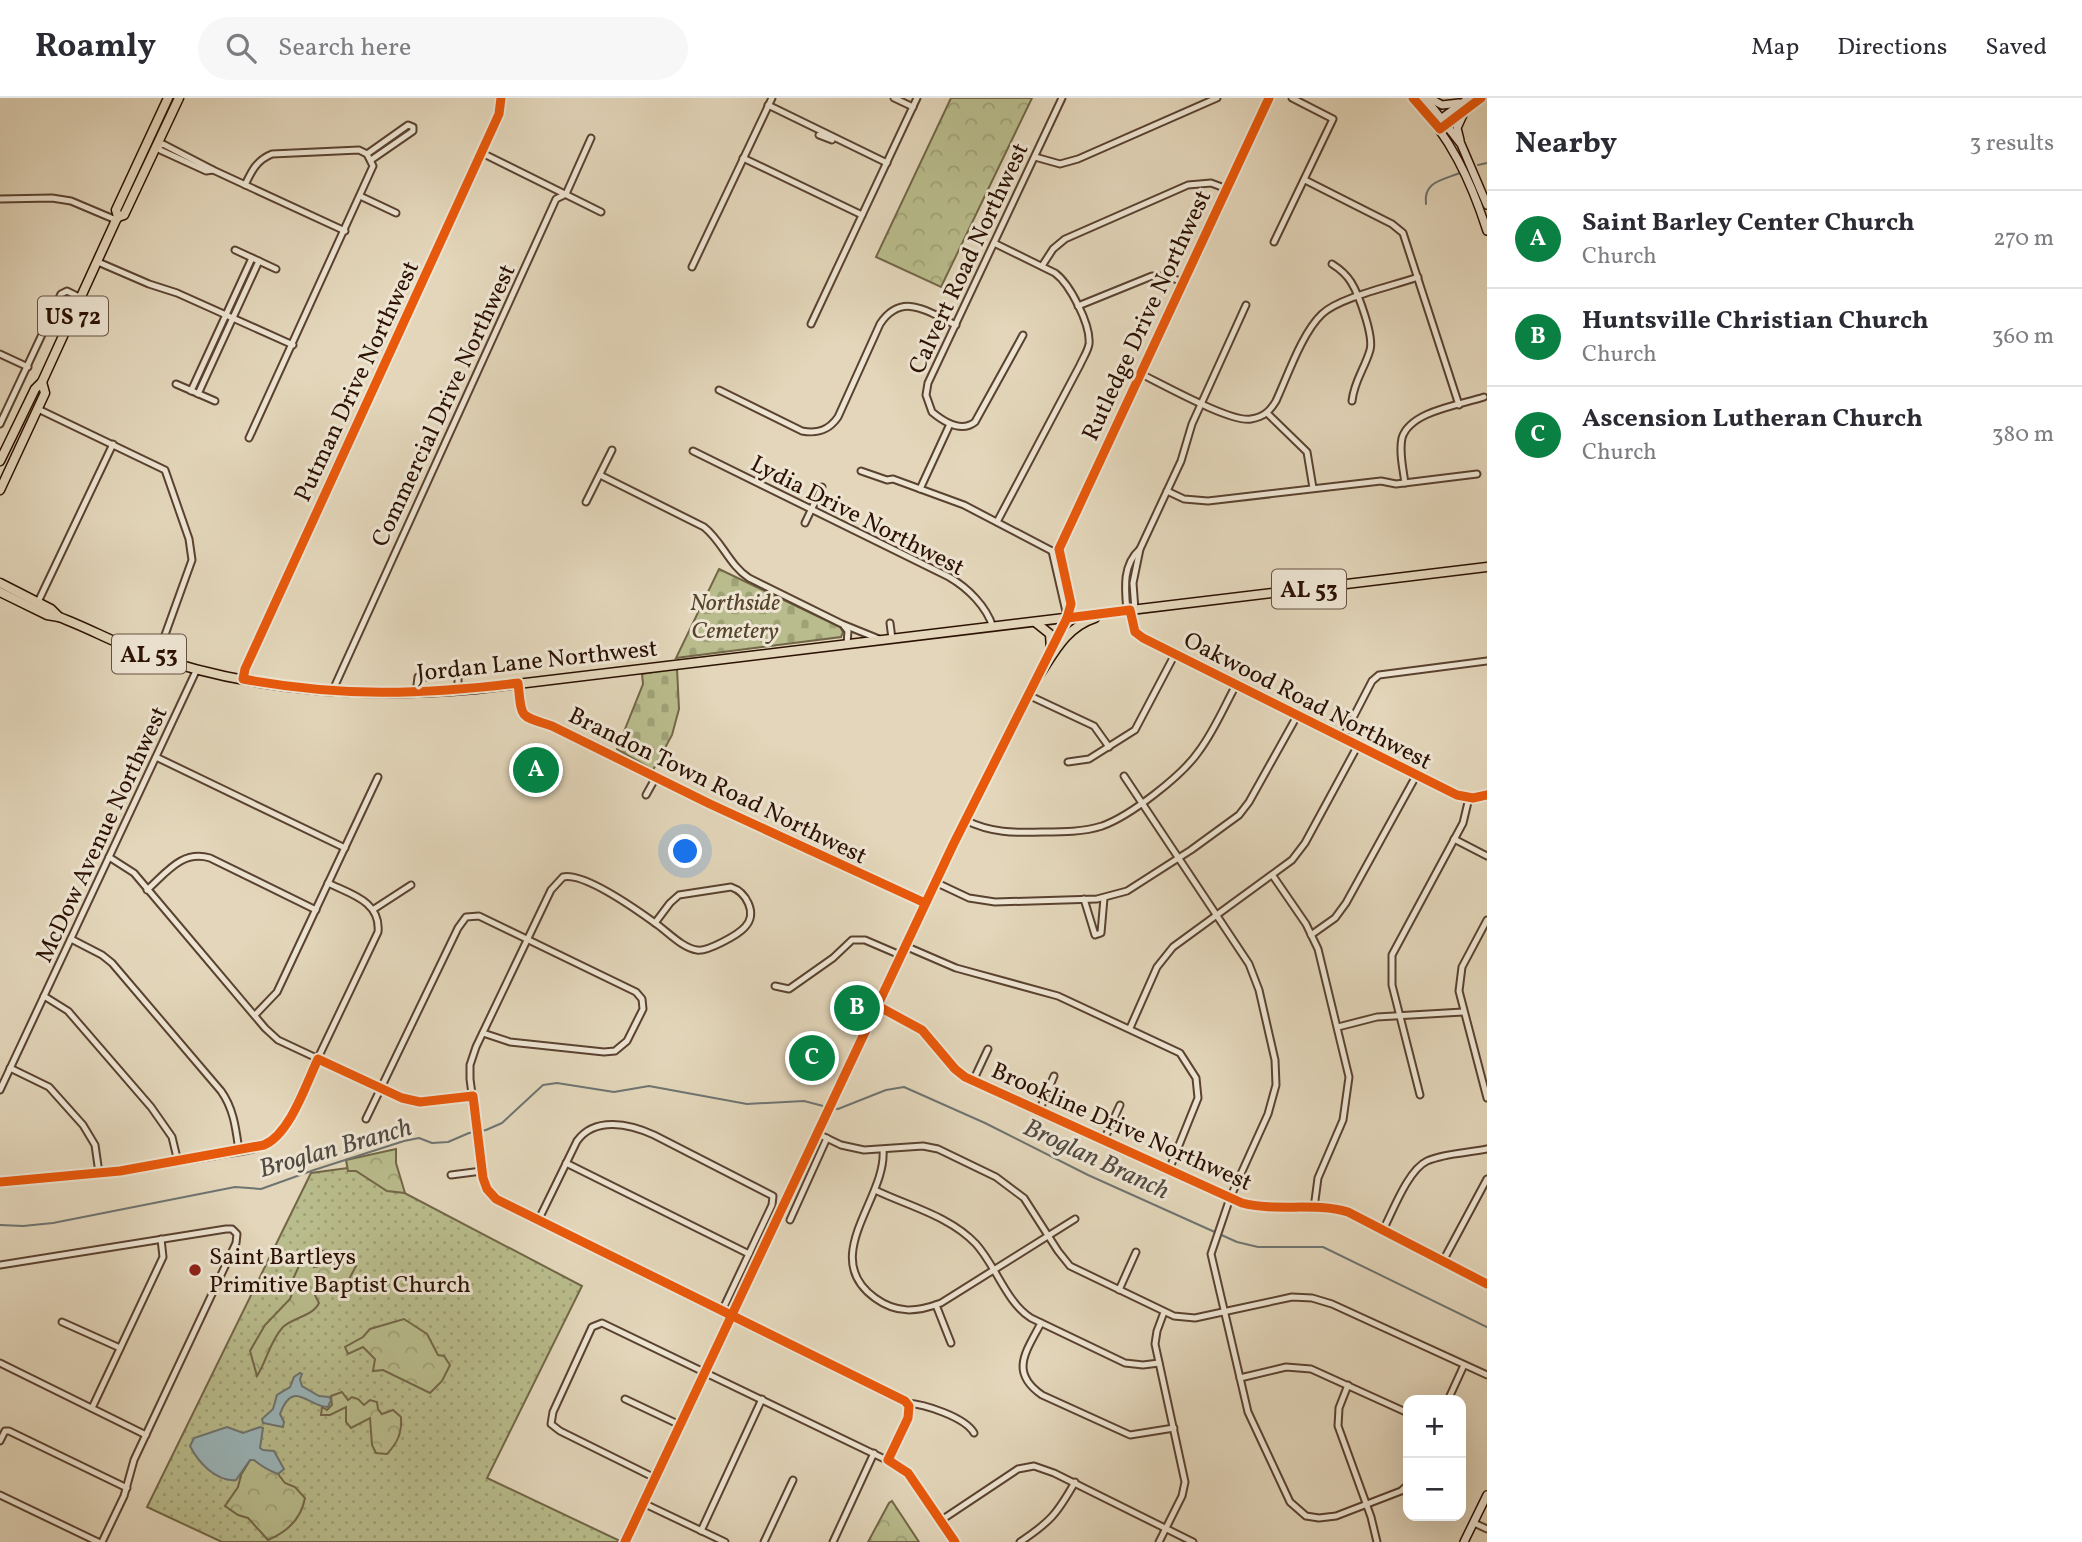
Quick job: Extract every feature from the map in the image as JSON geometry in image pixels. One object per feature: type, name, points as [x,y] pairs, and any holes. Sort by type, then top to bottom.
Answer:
[{"type":"main road","name":"US 72","points":[[0,461],[35,389],[43,382],[82,298],[117,218],[116,210],[168,98]]},
{"type":"main road","name":"US 72","points":[[117,218],[124,215],[178,98]]},
{"type":"main road","points":[[1413,98],[1461,144]]},
{"type":"main road","points":[[1427,98],[1463,168],[1487,231]]},
{"type":"main road","points":[[1427,98],[1442,105],[1481,98]]},
{"type":"main road","points":[[1440,124],[1468,102]]},
{"type":"main road","points":[[1468,102],[1458,121],[1461,144],[1487,205]]},
{"type":"main road","points":[[154,128],[157,134],[154,142],[158,145]]},
{"type":"main road","points":[[147,142],[150,145],[150,159]]},
{"type":"main road","name":"US 72","points":[[0,490],[45,393],[43,382]]},
{"type":"main road","name":"Jordan Lane Northwest","points":[[0,592],[47,615],[60,617],[157,657],[197,669],[287,687],[332,692],[416,693],[518,684],[1487,567]]},
{"type":"main road","name":"Jordan Lane Northwest","points":[[0,583],[51,609],[60,617]]},
{"type":"main road","points":[[1040,674],[1064,636],[1087,620],[1109,613]]},
{"type":"main road","points":[[1035,622],[1050,634],[1051,650]]},
{"type":"main road","points":[[1464,1542],[1487,1495]]},
{"type":"street","name":"Putman Drive Northwest","points":[[243,678],[482,153],[499,114],[501,98]]},
{"type":"street","points":[[692,267],[772,98]]},
{"type":"street","points":[[894,98],[913,107]]},
{"type":"street","points":[[811,324],[917,98]]},
{"type":"street","name":"Calvert Road Northwest","points":[[950,424],[932,412],[926,389],[1062,98]]},
{"type":"street","points":[[1035,157],[1060,164],[1078,159],[1217,98]]},
{"type":"street","name":"Rutledge Drive Northwest","points":[[1056,550],[1269,98]]},
{"type":"street","points":[[1275,242],[1332,118],[1292,98]]},
{"type":"street","points":[[768,105],[887,163]]},
{"type":"street","points":[[408,125],[413,127],[413,131],[369,157],[408,125]]},
{"type":"street","points":[[819,135],[887,163]]},
{"type":"street","name":"Commercial Drive Northwest","points":[[332,692],[556,199],[566,194],[592,138]]},
{"type":"street","points":[[158,145],[163,144],[345,231]]},
{"type":"street","points":[[245,185],[253,168],[262,158],[272,154],[342,149],[359,150],[369,157],[371,173],[249,438]]},
{"type":"street","points":[[482,153],[601,212]]},
{"type":"street","points":[[743,158],[862,215]]},
{"type":"street","points":[[1305,180],[1400,229],[1460,405]]},
{"type":"street","points":[[1042,266],[1052,249],[1065,239],[1188,185],[1212,183],[1227,189]]},
{"type":"street","points":[[360,196],[396,213]]},
{"type":"street","points":[[0,199],[52,198],[71,201],[117,218]]},
{"type":"street","points":[[994,243],[1063,279],[1078,306],[1088,334],[1086,352],[997,522]]},
{"type":"street","points":[[235,250],[276,269]]},
{"type":"street","points":[[191,391],[226,315],[256,259]]},
{"type":"street","points":[[198,394],[233,318],[256,259]]},
{"type":"street","points":[[98,262],[293,345]]},
{"type":"street","points":[[1332,264],[1350,280],[1370,335],[1371,346],[1355,383],[1352,401]]},
{"type":"street","points":[[1078,306],[1152,276],[1166,276],[1183,282]]},
{"type":"street","points":[[1141,374],[1240,419],[1252,419],[1268,414],[1314,323],[1325,311],[1418,277]]},
{"type":"street","points":[[0,424],[61,294],[67,291],[82,298]]},
{"type":"street","points":[[719,390],[802,431],[817,432],[828,428],[838,417],[880,324],[890,312],[907,305],[918,307],[956,325]]},
{"type":"street","points":[[1131,610],[1140,549],[1181,461],[1201,403],[1247,305]]},
{"type":"street","points":[[920,489],[950,424],[959,427],[970,426],[975,422],[1023,335]]},
{"type":"street","points":[[0,354],[28,367]]},
{"type":"street","points":[[176,384],[215,401]]},
{"type":"street","points":[[1405,483],[1402,444],[1408,426],[1419,417],[1484,397]]},
{"type":"street","points":[[38,409],[165,470],[189,539],[192,560],[157,657]]},
{"type":"street","points":[[1268,414],[1307,452],[1313,488]]},
{"type":"street","points":[[38,602],[113,443]]},
{"type":"street","points":[[586,502],[612,450]]},
{"type":"street","name":"Lydia Drive Northwest","points":[[693,451],[955,580],[983,607],[993,627]]},
{"type":"street","points":[[625,1542],[876,1005],[965,820],[1068,618],[1056,550],[964,505],[861,471]]},
{"type":"street","points":[[1167,491],[1184,499],[1201,501],[1381,481],[1396,484],[1477,474]]},
{"type":"street","points":[[600,475],[709,531],[742,574],[842,624],[887,639],[890,623]]},
{"type":"street","points":[[805,523],[822,487]]},
{"type":"street","name":"Oakwood Road Northwest","points":[[1131,610],[1133,628],[1137,635],[1342,740],[1457,795],[1469,798]]},
{"type":"street","points":[[842,624],[848,631],[847,644]]},
{"type":"street","points":[[1068,762],[1089,759],[1130,734],[1139,725],[1175,654]]},
{"type":"street","points":[[1342,740],[1375,678],[1385,674],[1487,662]]},
{"type":"street","name":"McDow Avenue Northwest","points":[[0,1090],[197,669]]},
{"type":"street","points":[[416,693],[418,677],[431,677]]},
{"type":"street","points":[[458,678],[458,690]]},
{"type":"street","name":"Brandon Town Road Northwest","points":[[518,684],[522,713],[528,719],[552,726],[925,904]]},
{"type":"street","points":[[965,820],[1001,833],[1075,831],[1103,825],[1174,779],[1192,761],[1236,685]]},
{"type":"street","points":[[1028,695],[1094,726],[1109,747]]},
{"type":"street","points":[[935,883],[969,898],[984,901],[1104,898],[1127,891],[1179,858],[1243,810],[1297,716]]},
{"type":"street","points":[[1130,1028],[1157,967],[1167,953],[1188,934],[1293,860],[1357,747]]},
{"type":"street","points":[[156,757],[345,848]]},
{"type":"street","points":[[1124,776],[1242,952],[1255,976],[1275,1060],[1273,1099],[1230,1198],[1211,1254],[1253,1424],[1279,1481],[1295,1508],[1306,1516],[1326,1518],[1403,1489]]},
{"type":"street","points":[[1311,935],[1335,918],[1346,903],[1416,776]]},
{"type":"street","points":[[646,795],[656,777]]},
{"type":"street","points":[[255,1015],[277,992],[378,778]]},
{"type":"street","points":[[1420,1095],[1391,971],[1392,955],[1454,839],[1466,814],[1469,798],[1487,794]]},
{"type":"street","points":[[1454,839],[1487,856]]},
{"type":"street","points":[[147,890],[183,858],[197,855],[220,863],[316,910]]},
{"type":"street","points":[[109,857],[134,873],[278,1040],[402,1098],[420,1101],[473,1096]]},
{"type":"street","points":[[655,923],[674,898],[685,893],[731,887],[742,893],[751,916],[746,926],[705,950],[691,948],[655,923],[627,903],[582,880],[569,876],[558,880],[551,890],[470,1065],[482,1171],[491,1195],[503,1204],[896,1395],[907,1403],[927,1405],[966,1424],[974,1433]]},
{"type":"street","points":[[1273,876],[1318,950],[1349,1077],[1343,1120],[1318,1178],[1314,1208]]},
{"type":"street","points":[[0,1182],[99,1173],[178,1162],[271,1143],[280,1133],[318,1059],[378,932],[378,918],[374,909],[361,899],[328,883]]},
{"type":"street","points":[[374,909],[411,885]]},
{"type":"street","points":[[1084,899],[1095,936],[1101,933],[1104,898]]},
{"type":"street","points":[[366,1119],[457,928],[462,920],[470,916],[479,916],[636,992],[642,999],[643,1009],[624,1044],[615,1051],[510,1042],[483,1033]]},
{"type":"street","points":[[1487,920],[1460,973],[1458,992],[1487,1098]]},
{"type":"street","points":[[775,986],[789,989],[833,958],[852,940],[859,938],[900,955]]},
{"type":"street","points":[[71,939],[112,963],[221,1091],[233,1115],[239,1151]]},
{"type":"street","points":[[905,946],[961,970],[1058,996],[1180,1053],[1196,1078],[1198,1098],[1169,1170]]},
{"type":"street","points":[[44,996],[68,1011],[162,1122],[172,1137],[178,1162]]},
{"type":"street","name":"Brookline Drive Northwest","points":[[876,1005],[922,1030],[955,1069],[973,1081],[1230,1198],[1264,1208],[1333,1208],[1348,1212],[1487,1284]]},
{"type":"street","points":[[1338,1027],[1377,1017],[1463,1012]]},
{"type":"street","points":[[973,1081],[988,1049]]},
{"type":"street","points":[[10,1068],[50,1087],[83,1125],[95,1145],[99,1173]]},
{"type":"street","points":[[1039,1111],[1054,1076]]},
{"type":"street","points":[[1104,1140],[1120,1105]]},
{"type":"street","points":[[538,1221],[582,1135],[600,1125],[627,1126],[665,1141],[773,1196],[772,1205],[722,1311]]},
{"type":"street","points":[[816,1133],[853,1148],[883,1150],[923,1146],[938,1149],[996,1177],[1024,1198],[1070,1266],[1164,1312],[1188,1319],[1292,1297],[1312,1298],[1332,1304],[1487,1375]]},
{"type":"street","points":[[790,1220],[827,1138]]},
{"type":"street","points":[[883,1150],[882,1173],[853,1242],[853,1259],[859,1279],[869,1293],[895,1309],[916,1311],[936,1305],[1075,1219]]},
{"type":"street","points":[[1383,1230],[1414,1172],[1424,1162],[1487,1150]]},
{"type":"street","points":[[566,1163],[749,1254]]},
{"type":"street","points":[[451,1175],[482,1171]]},
{"type":"street","points":[[1443,1261],[1487,1179]]},
{"type":"street","points":[[875,1190],[959,1228],[976,1245],[1021,1310],[1041,1323],[1125,1363],[1143,1366],[1159,1363]]},
{"type":"street","points":[[0,1265],[226,1229],[232,1229],[236,1233],[236,1243],[134,1460],[127,1488],[100,1542],[0,1495]]},
{"type":"street","points":[[92,1408],[163,1257],[161,1239]]},
{"type":"street","points":[[1119,1290],[1136,1252]]},
{"type":"street","points":[[936,1305],[951,1343]]},
{"type":"street","points":[[1159,1542],[1184,1487],[1183,1470],[1155,1338],[1164,1312]]},
{"type":"street","points":[[62,1322],[120,1348]]},
{"type":"street","points":[[655,1478],[551,1424],[550,1418],[593,1326],[602,1323],[888,1460],[908,1473],[954,1542]]},
{"type":"street","points":[[1041,1323],[1022,1363],[1027,1384],[1031,1388],[1130,1435],[1174,1428]]},
{"type":"street","points":[[0,1363],[146,1435]]},
{"type":"street","points":[[1450,1395],[1464,1365]]},
{"type":"street","points":[[1240,1378],[1294,1367],[1311,1369],[1403,1411]]},
{"type":"street","points":[[1348,1385],[1339,1408],[1338,1426],[1377,1542]]},
{"type":"street","points":[[625,1399],[680,1425]]},
{"type":"street","points":[[701,1531],[762,1399]]},
{"type":"street","points":[[888,1460],[908,1418],[907,1403]]},
{"type":"street","points":[[0,1441],[5,1431],[9,1431],[127,1488]]},
{"type":"street","points":[[832,1542],[874,1453]]},
{"type":"street","points":[[940,1521],[1018,1469],[1034,1466],[1074,1482],[1193,1542]]},
{"type":"street","points":[[764,1542],[793,1480]]},
{"type":"street","points":[[1020,1542],[1049,1522],[1061,1508],[1074,1482]]},
{"type":"street","points":[[643,1503],[725,1542]]},
{"type":"street","points":[[1474,1523],[1487,1529]]},
{"type":"green space","points":[[951,98],[1032,98],[941,287],[876,257]]},
{"type":"green space","name":"Northside Cemetery","points":[[719,569],[840,627],[843,632],[841,637],[676,658]]},
{"type":"green space","points":[[677,668],[679,709],[672,735],[653,770],[617,749],[643,684],[642,674]]},
{"type":"green space","points":[[396,1149],[396,1163],[405,1193],[387,1191],[356,1171],[348,1171],[346,1160]]},
{"type":"green space","points":[[355,1167],[582,1286],[487,1478],[618,1540],[617,1542],[222,1542],[147,1507],[311,1173]]},
{"type":"green space","points":[[317,1250],[325,1251],[332,1257],[335,1269],[348,1261],[356,1266],[346,1285],[335,1291],[324,1275],[318,1276],[315,1295],[319,1303],[312,1311],[283,1327],[257,1376],[250,1351],[265,1325],[290,1299],[294,1288],[293,1279],[305,1253],[309,1255],[314,1267],[319,1266],[316,1259]]},
{"type":"green space","points":[[404,1319],[427,1334],[438,1355],[444,1356],[450,1365],[442,1381],[430,1393],[383,1370],[373,1371],[375,1359],[363,1347],[348,1354],[345,1347],[363,1337],[370,1329]]},
{"type":"green space","points":[[342,1392],[348,1400],[352,1397],[364,1405],[370,1400],[377,1402],[382,1414],[393,1410],[401,1417],[398,1437],[387,1454],[376,1453],[372,1445],[370,1418],[351,1428],[346,1422],[346,1407],[330,1415],[321,1415],[322,1407],[327,1410],[332,1405],[331,1396]]},
{"type":"green space","points":[[250,1460],[278,1474],[305,1498],[300,1513],[292,1524],[268,1540],[248,1518],[225,1506],[238,1487],[241,1475]]},
{"type":"green space","points":[[892,1501],[919,1542],[868,1542]]},
{"type":"water","points":[[300,1373],[302,1386],[319,1396],[329,1397],[331,1400],[328,1407],[296,1396],[285,1403],[280,1414],[283,1427],[263,1423],[262,1419],[273,1409],[277,1395],[290,1387],[294,1377]]},
{"type":"water","points":[[227,1427],[243,1433],[263,1428],[260,1448],[274,1451],[284,1469],[278,1474],[250,1460],[236,1480],[222,1478],[208,1470],[190,1446],[194,1438]]},
{"type":"waterway","points":[[1478,165],[1487,163]]},
{"type":"waterway","points":[[1426,204],[1431,186],[1460,173]]},
{"type":"waterway","name":"Broglan Branch","points":[[0,1225],[53,1223],[235,1187],[261,1189],[404,1141],[419,1138],[432,1143],[448,1142],[502,1123],[543,1085],[557,1083],[614,1092],[649,1086],[747,1104],[804,1101],[827,1107]]},
{"type":"waterway","name":"Broglan Branch","points":[[832,1108],[838,1109],[886,1090],[904,1087],[985,1123],[1088,1175],[1237,1242],[1258,1247],[1323,1247],[1487,1327]]},
{"type":"cycle path","points":[[501,98],[499,114],[245,669],[243,679],[313,689],[380,692],[448,690],[518,683],[522,710],[527,717],[552,726],[710,804],[925,903]]},
{"type":"cycle path","points":[[625,1542],[953,845],[1067,618],[1071,604],[1059,549],[1269,98]]},
{"type":"cycle path","points":[[1413,98],[1440,129],[1481,98]]},
{"type":"cycle path","points":[[1067,618],[1130,610],[1135,632],[1143,638],[1457,795],[1473,798],[1487,795]]},
{"type":"cycle path","points":[[876,1005],[922,1030],[965,1077],[1242,1203],[1348,1212],[1487,1284]]},
{"type":"cycle path","points":[[0,1182],[120,1171],[264,1145],[273,1139],[289,1120],[318,1059],[402,1098],[420,1102],[473,1096],[483,1178],[487,1189],[496,1199],[905,1401],[909,1406],[908,1418],[888,1460],[908,1473],[955,1542]]},
{"type":"place","name":"Saint Barley Center Church","points":[[536,770]]},
{"type":"place","name":"Huntsville Christian Church","points":[[857,1008]]},
{"type":"place","name":"Ascension Lutheran Church","points":[[812,1058]]},
{"type":"place","name":"Saint Bartleys Primitive Baptist Church","points":[[195,1270]]}]
